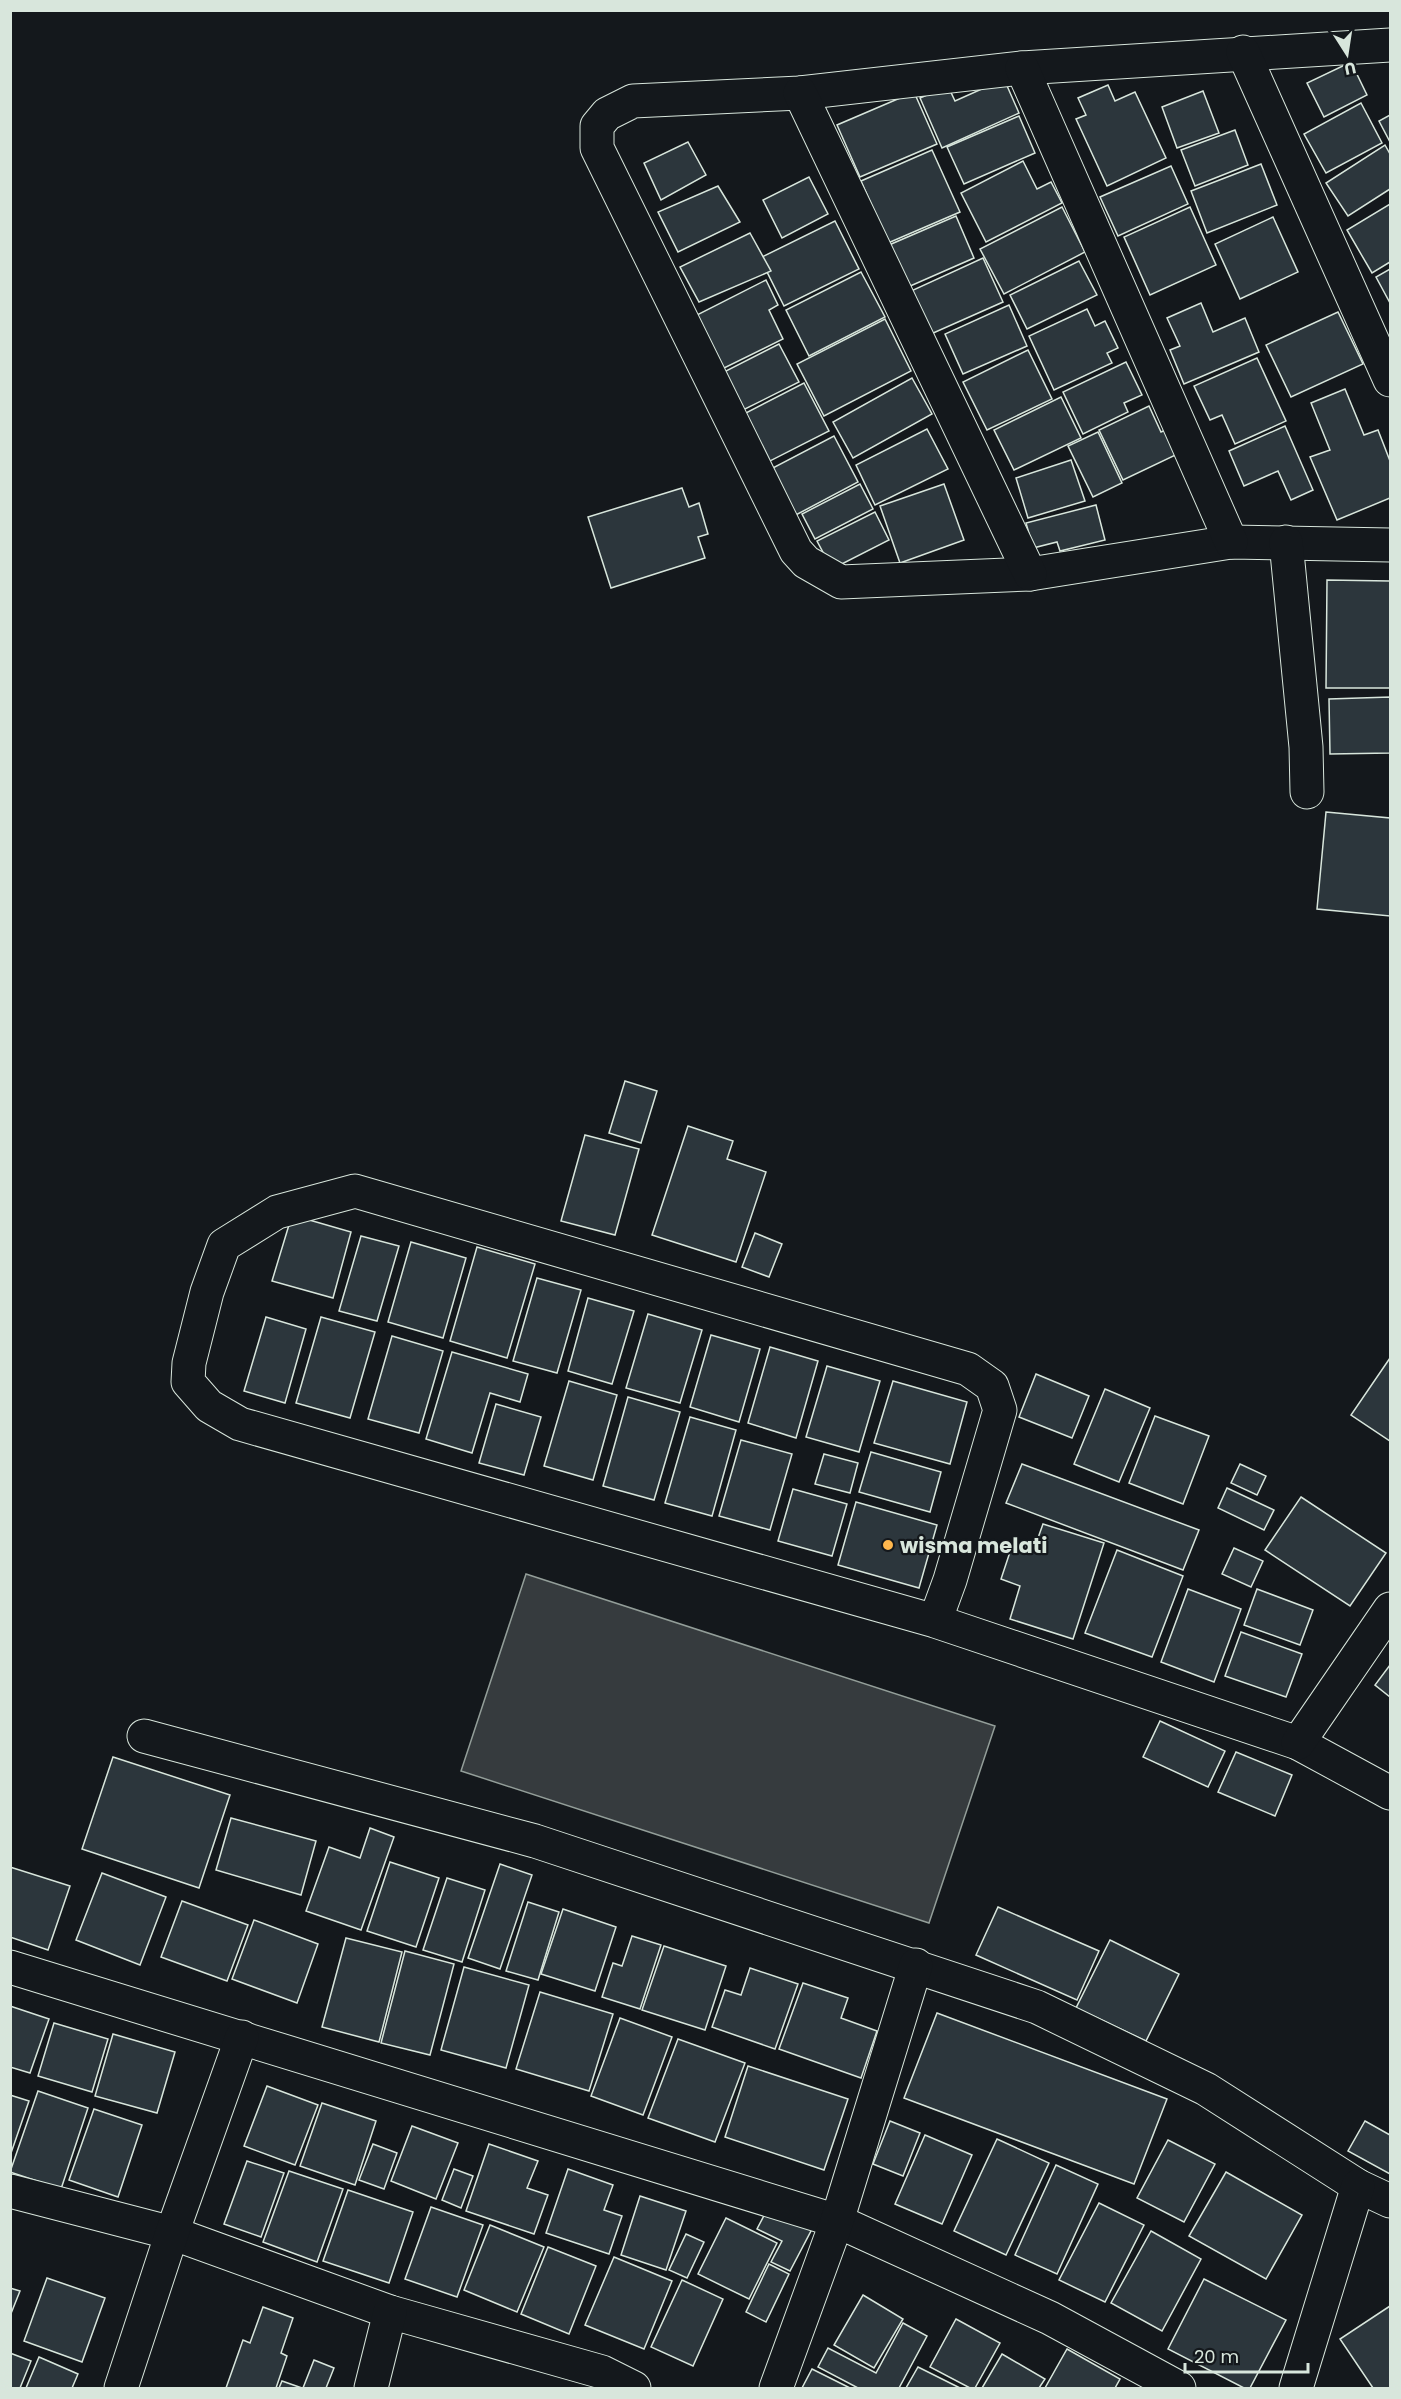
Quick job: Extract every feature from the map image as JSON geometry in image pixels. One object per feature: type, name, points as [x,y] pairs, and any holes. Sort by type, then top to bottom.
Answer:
[{"type":"street","points":[[1390,45],[1243,52],[1022,68],[800,93],[633,101],[607,114],[597,126],[597,148],[796,551],[806,562],[841,582],[1030,574],[1231,542],[1390,545]]},
{"type":"street","points":[[1243,52],[1390,380]]},
{"type":"street","points":[[1022,68],[1231,542]]},
{"type":"street","points":[[800,93],[1030,574]]},
{"type":"street","points":[[1286,542],[1306,747],[1307,792]]},
{"type":"street","points":[[935,1621],[950,1580],[1000,1410],[992,1386],[968,1369],[355,1191],[277,1212],[224,1245],[204,1302],[189,1364],[188,1382],[209,1406],[240,1424],[935,1621],[1298,1743],[1390,1793]]},
{"type":"street","points":[[1298,1743],[1390,1609]]},
{"type":"street","points":[[144,1736],[536,1841],[916,1965],[1037,2007],[1206,2089],[1358,2186],[1390,2201]]},
{"type":"street","points":[[776,2388],[837,2222],[916,1965]]},
{"type":"street","points":[[10,1967],[837,2222],[1050,2318],[1179,2388]]},
{"type":"street","points":[[121,2388],[172,2233],[242,2037]]},
{"type":"street","points":[[1296,2388],[1358,2186]]},
{"type":"street","points":[[10,2191],[172,2233],[390,2312],[600,2380],[634,2388]]},
{"type":"street","points":[[371,2388],[390,2312]]},
{"type":"shaded area","points":[[526,1574],[995,1726],[929,1923],[461,1771]]},
{"type":"building","points":[[1351,62],[1367,95],[1324,117],[1307,83]]},
{"type":"building","points":[[1004,79],[1019,113],[942,148],[920,98],[948,86],[955,101]]},
{"type":"building","points":[[1108,85],[1115,101],[1135,92],[1166,158],[1107,186],[1076,119],[1086,115],[1078,98]]},
{"type":"building","points":[[1203,91],[1219,133],[1177,148],[1162,107]]},
{"type":"building","points":[[914,92],[937,144],[860,177],[837,125]]},
{"type":"building","points":[[1361,103],[1382,143],[1326,173],[1304,134]]},
{"type":"building","points":[[1390,115],[1390,142],[1379,121]]},
{"type":"building","points":[[1019,116],[1035,153],[964,184],[947,147]]},
{"type":"building","points":[[1235,130],[1248,165],[1195,186],[1181,150]]},
{"type":"building","points":[[688,142],[706,175],[661,200],[644,163]]},
{"type":"building","points":[[1385,145],[1390,154],[1390,189],[1348,216],[1326,183]]},
{"type":"building","points":[[932,150],[960,212],[888,243],[861,181]]},
{"type":"building","points":[[1023,161],[1037,189],[1051,182],[1062,203],[986,242],[961,193]]},
{"type":"building","points":[[1261,164],[1277,205],[1207,233],[1191,191]]},
{"type":"building","points":[[1171,166],[1188,204],[1118,236],[1100,197]]},
{"type":"building","points":[[809,177],[828,214],[782,238],[763,200]]},
{"type":"building","points":[[718,186],[740,222],[678,252],[658,212]]},
{"type":"building","points":[[1390,204],[1390,262],[1372,273],[1347,230]]},
{"type":"building","points":[[1062,207],[1085,252],[1004,294],[980,249]]},
{"type":"building","points":[[1190,207],[1216,265],[1150,295],[1124,237]]},
{"type":"building","points":[[956,216],[974,258],[908,287],[889,245]]},
{"type":"building","points":[[1273,217],[1298,272],[1240,299],[1215,244]]},
{"type":"building","points":[[835,221],[859,269],[784,306],[760,258]]},
{"type":"building","points":[[750,233],[771,271],[699,302],[680,267]]},
{"type":"building","points":[[983,258],[1003,302],[931,334],[911,291]]},
{"type":"building","points":[[1079,261],[1097,295],[1027,329],[1010,295]]},
{"type":"building","points":[[1390,269],[1390,303],[1376,277]]},
{"type":"building","points":[[861,272],[885,317],[809,356],[786,310]]},
{"type":"building","points":[[766,280],[778,305],[769,310],[783,339],[716,372],[689,319]]},
{"type":"building","points":[[1201,303],[1213,332],[1245,318],[1259,352],[1184,384],[1170,350],[1180,346],[1167,318]]},
{"type":"building","points":[[1009,305],[1027,346],[963,374],[945,334]]},
{"type":"building","points":[[1087,309],[1095,326],[1105,321],[1118,348],[1107,353],[1112,363],[1054,390],[1029,336]]},
{"type":"building","points":[[1338,312],[1363,364],[1291,397],[1266,345]]},
{"type":"building","points":[[885,319],[911,371],[824,416],[797,364]]},
{"type":"building","points":[[779,344],[799,382],[739,412],[720,374]]},
{"type":"building","points":[[1028,350],[1052,399],[987,430],[963,382]]},
{"type":"building","points":[[1257,358],[1286,421],[1235,444],[1222,415],[1210,420],[1194,386]]},
{"type":"building","points":[[1126,362],[1142,395],[1124,403],[1128,412],[1083,434],[1063,392]]},
{"type":"building","points":[[912,378],[932,414],[853,458],[833,422]]},
{"type":"building","points":[[804,383],[829,431],[762,465],[738,417]]},
{"type":"building","points":[[1345,389],[1364,435],[1378,430],[1390,461],[1390,498],[1337,520],[1310,457],[1330,450],[1311,403]]},
{"type":"building","points":[[1061,397],[1081,438],[1014,470],[994,430]]},
{"type":"building","points":[[1149,406],[1161,432],[1173,427],[1184,451],[1123,480],[1099,430]]},
{"type":"building","points":[[1285,426],[1313,490],[1291,500],[1278,471],[1244,486],[1229,451]]},
{"type":"building","points":[[927,429],[948,469],[875,505],[856,465]]},
{"type":"building","points":[[1098,432],[1122,483],[1093,497],[1068,446]]},
{"type":"building","points":[[834,436],[858,482],[792,517],[767,471]]},
{"type":"building","points":[[1071,460],[1085,501],[1028,518],[1016,478]]},
{"type":"building","points":[[860,484],[873,509],[815,539],[802,514]]},
{"type":"building","points":[[944,484],[964,540],[900,563],[880,506]]},
{"type":"building","points":[[682,488],[689,507],[699,503],[708,534],[698,537],[705,558],[611,588],[588,517]]},
{"type":"building","points":[[1096,505],[1105,540],[1060,551],[1057,542],[1033,548],[1026,523]]},
{"type":"building","points":[[875,512],[889,540],[832,569],[817,541]]},
{"type":"building","points":[[1327,580],[1390,581],[1390,688],[1326,688]]},
{"type":"building","points":[[1390,697],[1390,753],[1330,754],[1329,699]]},
{"type":"building","points":[[1326,812],[1390,818],[1390,916],[1317,909]]},
{"type":"building","points":[[625,1081],[657,1091],[641,1143],[609,1133]]},
{"type":"building","points":[[688,1126],[733,1141],[727,1159],[766,1172],[736,1262],[652,1235]]},
{"type":"building","points":[[585,1135],[639,1149],[615,1235],[561,1221]]},
{"type":"building","points":[[292,1215],[351,1232],[333,1298],[272,1281]]},
{"type":"building","points":[[755,1233],[782,1244],[769,1277],[742,1267]]},
{"type":"building","points":[[361,1236],[399,1246],[377,1321],[339,1311]]},
{"type":"building","points":[[411,1242],[466,1258],[443,1338],[388,1322]]},
{"type":"building","points":[[477,1247],[535,1264],[507,1358],[450,1341]]},
{"type":"building","points":[[537,1278],[581,1290],[557,1373],[513,1361]]},
{"type":"building","points":[[588,1298],[634,1311],[612,1384],[568,1371]]},
{"type":"building","points":[[648,1314],[702,1330],[680,1403],[626,1388]]},
{"type":"building","points":[[266,1317],[306,1329],[285,1403],[244,1391]]},
{"type":"building","points":[[321,1317],[375,1332],[350,1418],[296,1403]]},
{"type":"building","points":[[711,1335],[760,1349],[739,1422],[690,1407]]},
{"type":"building","points":[[392,1336],[443,1351],[419,1433],[368,1419]]},
{"type":"building","points":[[770,1347],[818,1361],[796,1438],[748,1423]]},
{"type":"building","points":[[452,1352],[528,1374],[520,1402],[490,1393],[472,1453],[426,1439]]},
{"type":"building","points":[[1390,1358],[1390,1441],[1351,1415]]},
{"type":"building","points":[[827,1366],[880,1381],[859,1452],[806,1437]]},
{"type":"building","points":[[1036,1374],[1089,1396],[1072,1438],[1019,1417]]},
{"type":"building","points":[[569,1381],[617,1395],[593,1480],[544,1466]]},
{"type":"building","points":[[893,1381],[967,1402],[950,1464],[874,1443]]},
{"type":"building","points":[[1105,1389],[1150,1408],[1119,1482],[1074,1464]]},
{"type":"building","points":[[628,1397],[680,1412],[654,1500],[603,1486]]},
{"type":"building","points":[[496,1404],[541,1417],[524,1475],[479,1463]]},
{"type":"building","points":[[1155,1416],[1209,1436],[1183,1504],[1129,1483]]},
{"type":"building","points":[[690,1417],[736,1430],[712,1516],[665,1503]]},
{"type":"building","points":[[741,1440],[792,1454],[770,1530],[719,1516]]},
{"type":"building","points":[[871,1452],[941,1472],[930,1512],[859,1492]]},
{"type":"building","points":[[824,1454],[858,1463],[850,1493],[815,1484]]},
{"type":"building","points":[[1022,1464],[1199,1530],[1183,1570],[1006,1503]]},
{"type":"building","points":[[1240,1464],[1266,1476],[1257,1495],[1231,1483]]},
{"type":"building","points":[[1227,1488],[1274,1510],[1264,1530],[1218,1508]]},
{"type":"building","points":[[793,1489],[847,1504],[832,1556],[778,1541]]},
{"type":"building","points":[[1301,1497],[1386,1553],[1350,1606],[1265,1550]]},
{"type":"building","name":"wisma melati","points":[[856,1502],[937,1525],[919,1588],[838,1565]]},
{"type":"building","points":[[1043,1524],[1104,1543],[1073,1639],[1010,1619],[1020,1586],[1001,1579],[1013,1543],[1034,1549]]},
{"type":"building","points":[[1234,1548],[1263,1561],[1251,1587],[1222,1574]]},
{"type":"building","points":[[1117,1550],[1183,1576],[1152,1657],[1085,1633]]},
{"type":"building","points":[[1188,1589],[1241,1609],[1214,1682],[1161,1662]]},
{"type":"building","points":[[1257,1589],[1313,1610],[1300,1645],[1244,1625]]},
{"type":"building","points":[[1241,1632],[1302,1654],[1286,1697],[1225,1676]]},
{"type":"building","points":[[1390,1665],[1390,1697],[1375,1685]]},
{"type":"building","points":[[1160,1721],[1225,1751],[1208,1787],[1143,1757]]},
{"type":"building","points":[[1236,1752],[1292,1775],[1275,1816],[1218,1792]]},
{"type":"building","points":[[113,1757],[230,1795],[199,1888],[82,1849]]},
{"type":"building","points":[[231,1818],[316,1841],[301,1895],[216,1870]]},
{"type":"building","points":[[370,1828],[394,1837],[361,1930],[306,1911],[329,1847],[360,1858]]},
{"type":"building","points":[[390,1862],[439,1878],[416,1947],[367,1931]]},
{"type":"building","points":[[500,1864],[532,1875],[500,1969],[468,1958]]},
{"type":"building","points":[[10,1867],[70,1886],[48,1950],[10,1937]]},
{"type":"building","points":[[102,1873],[166,1897],[140,1965],[76,1940]]},
{"type":"building","points":[[447,1878],[485,1890],[462,1962],[423,1950]]},
{"type":"building","points":[[182,1901],[248,1925],[227,1981],[161,1957]]},
{"type":"building","points":[[528,1902],[559,1912],[538,1980],[506,1971]]},
{"type":"building","points":[[998,1907],[1099,1951],[1077,2000],[976,1955]]},
{"type":"building","points":[[563,1909],[616,1927],[595,1991],[541,1974]]},
{"type":"building","points":[[254,1920],[318,1944],[297,2003],[232,1979]]},
{"type":"building","points":[[632,1936],[661,1945],[640,2009],[602,1997],[613,1963],[622,1966]]},
{"type":"building","points":[[346,1938],[402,1952],[379,2042],[322,2027]]},
{"type":"building","points":[[1110,1940],[1179,1974],[1146,2041],[1076,2008]]},
{"type":"building","points":[[664,1946],[726,1966],[705,2030],[642,2010]]},
{"type":"building","points":[[405,1951],[454,1964],[430,2055],[381,2043]]},
{"type":"building","points":[[464,1967],[529,1985],[506,2068],[441,2050]]},
{"type":"building","points":[[750,1968],[798,1984],[775,2049],[712,2027],[725,1990],[741,1995]]},
{"type":"building","points":[[803,1983],[848,1998],[841,2018],[877,2031],[861,2078],[779,2049]]},
{"type":"building","points":[[540,1992],[613,2014],[589,2091],[516,2069]]},
{"type":"building","points":[[10,2006],[49,2019],[30,2073],[10,2067]]},
{"type":"building","points":[[937,2013],[1167,2099],[1134,2184],[904,2098]]},
{"type":"building","points":[[620,2018],[672,2037],[643,2115],[591,2096]]},
{"type":"building","points":[[54,2023],[108,2039],[92,2092],[38,2076]]},
{"type":"building","points":[[113,2034],[175,2052],[157,2113],[95,2096]]},
{"type":"building","points":[[678,2039],[745,2063],[715,2142],[648,2118]]},
{"type":"building","points":[[748,2066],[848,2099],[824,2170],[725,2137]]},
{"type":"building","points":[[267,2086],[318,2105],[295,2165],[244,2146]]},
{"type":"building","points":[[38,2091],[88,2108],[61,2189],[10,2172]]},
{"type":"building","points":[[10,2095],[29,2101],[10,2156]]},
{"type":"building","points":[[322,2103],[376,2121],[355,2185],[300,2166]]},
{"type":"building","points":[[94,2109],[142,2125],[118,2197],[69,2180]]},
{"type":"building","points":[[890,2121],[920,2133],[903,2176],[873,2164]]},
{"type":"building","points":[[1365,2121],[1390,2135],[1390,2174],[1348,2151]]},
{"type":"building","points":[[412,2126],[458,2143],[436,2199],[391,2181]]},
{"type":"building","points":[[925,2135],[972,2155],[942,2224],[895,2204]]},
{"type":"building","points":[[997,2139],[1049,2163],[1006,2255],[954,2231]]},
{"type":"building","points":[[1168,2140],[1215,2164],[1184,2222],[1137,2198]]},
{"type":"building","points":[[373,2144],[397,2153],[384,2189],[359,2180]]},
{"type":"building","points":[[489,2144],[538,2161],[527,2188],[548,2195],[534,2234],[466,2211]]},
{"type":"building","points":[[247,2161],[284,2173],[261,2237],[224,2224]]},
{"type":"building","points":[[1056,2165],[1098,2184],[1057,2274],[1015,2255]]},
{"type":"building","points":[[454,2169],[473,2176],[461,2208],[442,2200]]},
{"type":"building","points":[[568,2169],[613,2185],[604,2210],[622,2216],[609,2254],[546,2233]]},
{"type":"building","points":[[289,2171],[343,2189],[317,2262],[263,2242]]},
{"type":"building","points":[[1226,2172],[1302,2215],[1266,2279],[1189,2236]]},
{"type":"building","points":[[348,2190],[413,2212],[389,2283],[323,2261]]},
{"type":"building","points":[[640,2196],[686,2211],[666,2270],[621,2255]]},
{"type":"building","points":[[1099,2203],[1144,2225],[1105,2302],[1059,2280]]},
{"type":"building","points":[[431,2207],[483,2225],[457,2297],[405,2279]]},
{"type":"building","points":[[768,2208],[812,2229],[790,2271],[771,2262],[782,2241],[757,2229]]},
{"type":"building","points":[[726,2218],[777,2243],[749,2299],[698,2274]]},
{"type":"building","points":[[490,2225],[544,2247],[517,2312],[464,2290]]},
{"type":"building","points":[[1151,2231],[1201,2259],[1162,2331],[1111,2303]]},
{"type":"building","points":[[686,2234],[704,2242],[687,2278],[669,2270]]},
{"type":"building","points":[[548,2247],[596,2266],[569,2334],[521,2314]]},
{"type":"building","points":[[614,2257],[672,2281],[644,2349],[585,2325]]},
{"type":"building","points":[[769,2264],[789,2274],[766,2322],[746,2312]]},
{"type":"building","points":[[47,2278],[105,2298],[82,2362],[24,2341]]},
{"type":"building","points":[[1204,2279],[1286,2320],[1250,2388],[1244,2388],[1168,2349]]},
{"type":"building","points":[[682,2280],[723,2299],[693,2366],[651,2347]]},
{"type":"building","points":[[10,2288],[20,2291],[10,2316]]},
{"type":"building","points":[[863,2295],[903,2319],[874,2368],[834,2345]]},
{"type":"building","points":[[1390,2306],[1390,2388],[1373,2388],[1340,2339]]},
{"type":"building","points":[[263,2307],[293,2318],[281,2353],[287,2356],[276,2388],[226,2388],[243,2340],[250,2343]]},
{"type":"building","points":[[956,2319],[1000,2343],[975,2388],[970,2388],[930,2367]]},
{"type":"building","points":[[903,2323],[927,2336],[899,2388],[858,2388],[818,2367],[828,2348],[876,2373]]},
{"type":"building","points":[[1067,2349],[1120,2379],[1115,2388],[1045,2388]]},
{"type":"building","points":[[10,2353],[31,2361],[20,2388],[10,2388]]},
{"type":"building","points":[[1002,2354],[1045,2379],[1039,2388],[982,2388]]},
{"type":"building","points":[[39,2357],[78,2374],[72,2388],[26,2388]]},
{"type":"building","points":[[314,2360],[334,2368],[326,2388],[303,2388]]},
{"type":"building","points":[[918,2367],[960,2388],[906,2388]]},
{"type":"building","points":[[812,2369],[850,2388],[802,2388]]},
{"type":"building","points":[[282,2381],[302,2388],[279,2388]]},
{"type":"place","name":"wisma melati","points":[[888,1545]]}]
